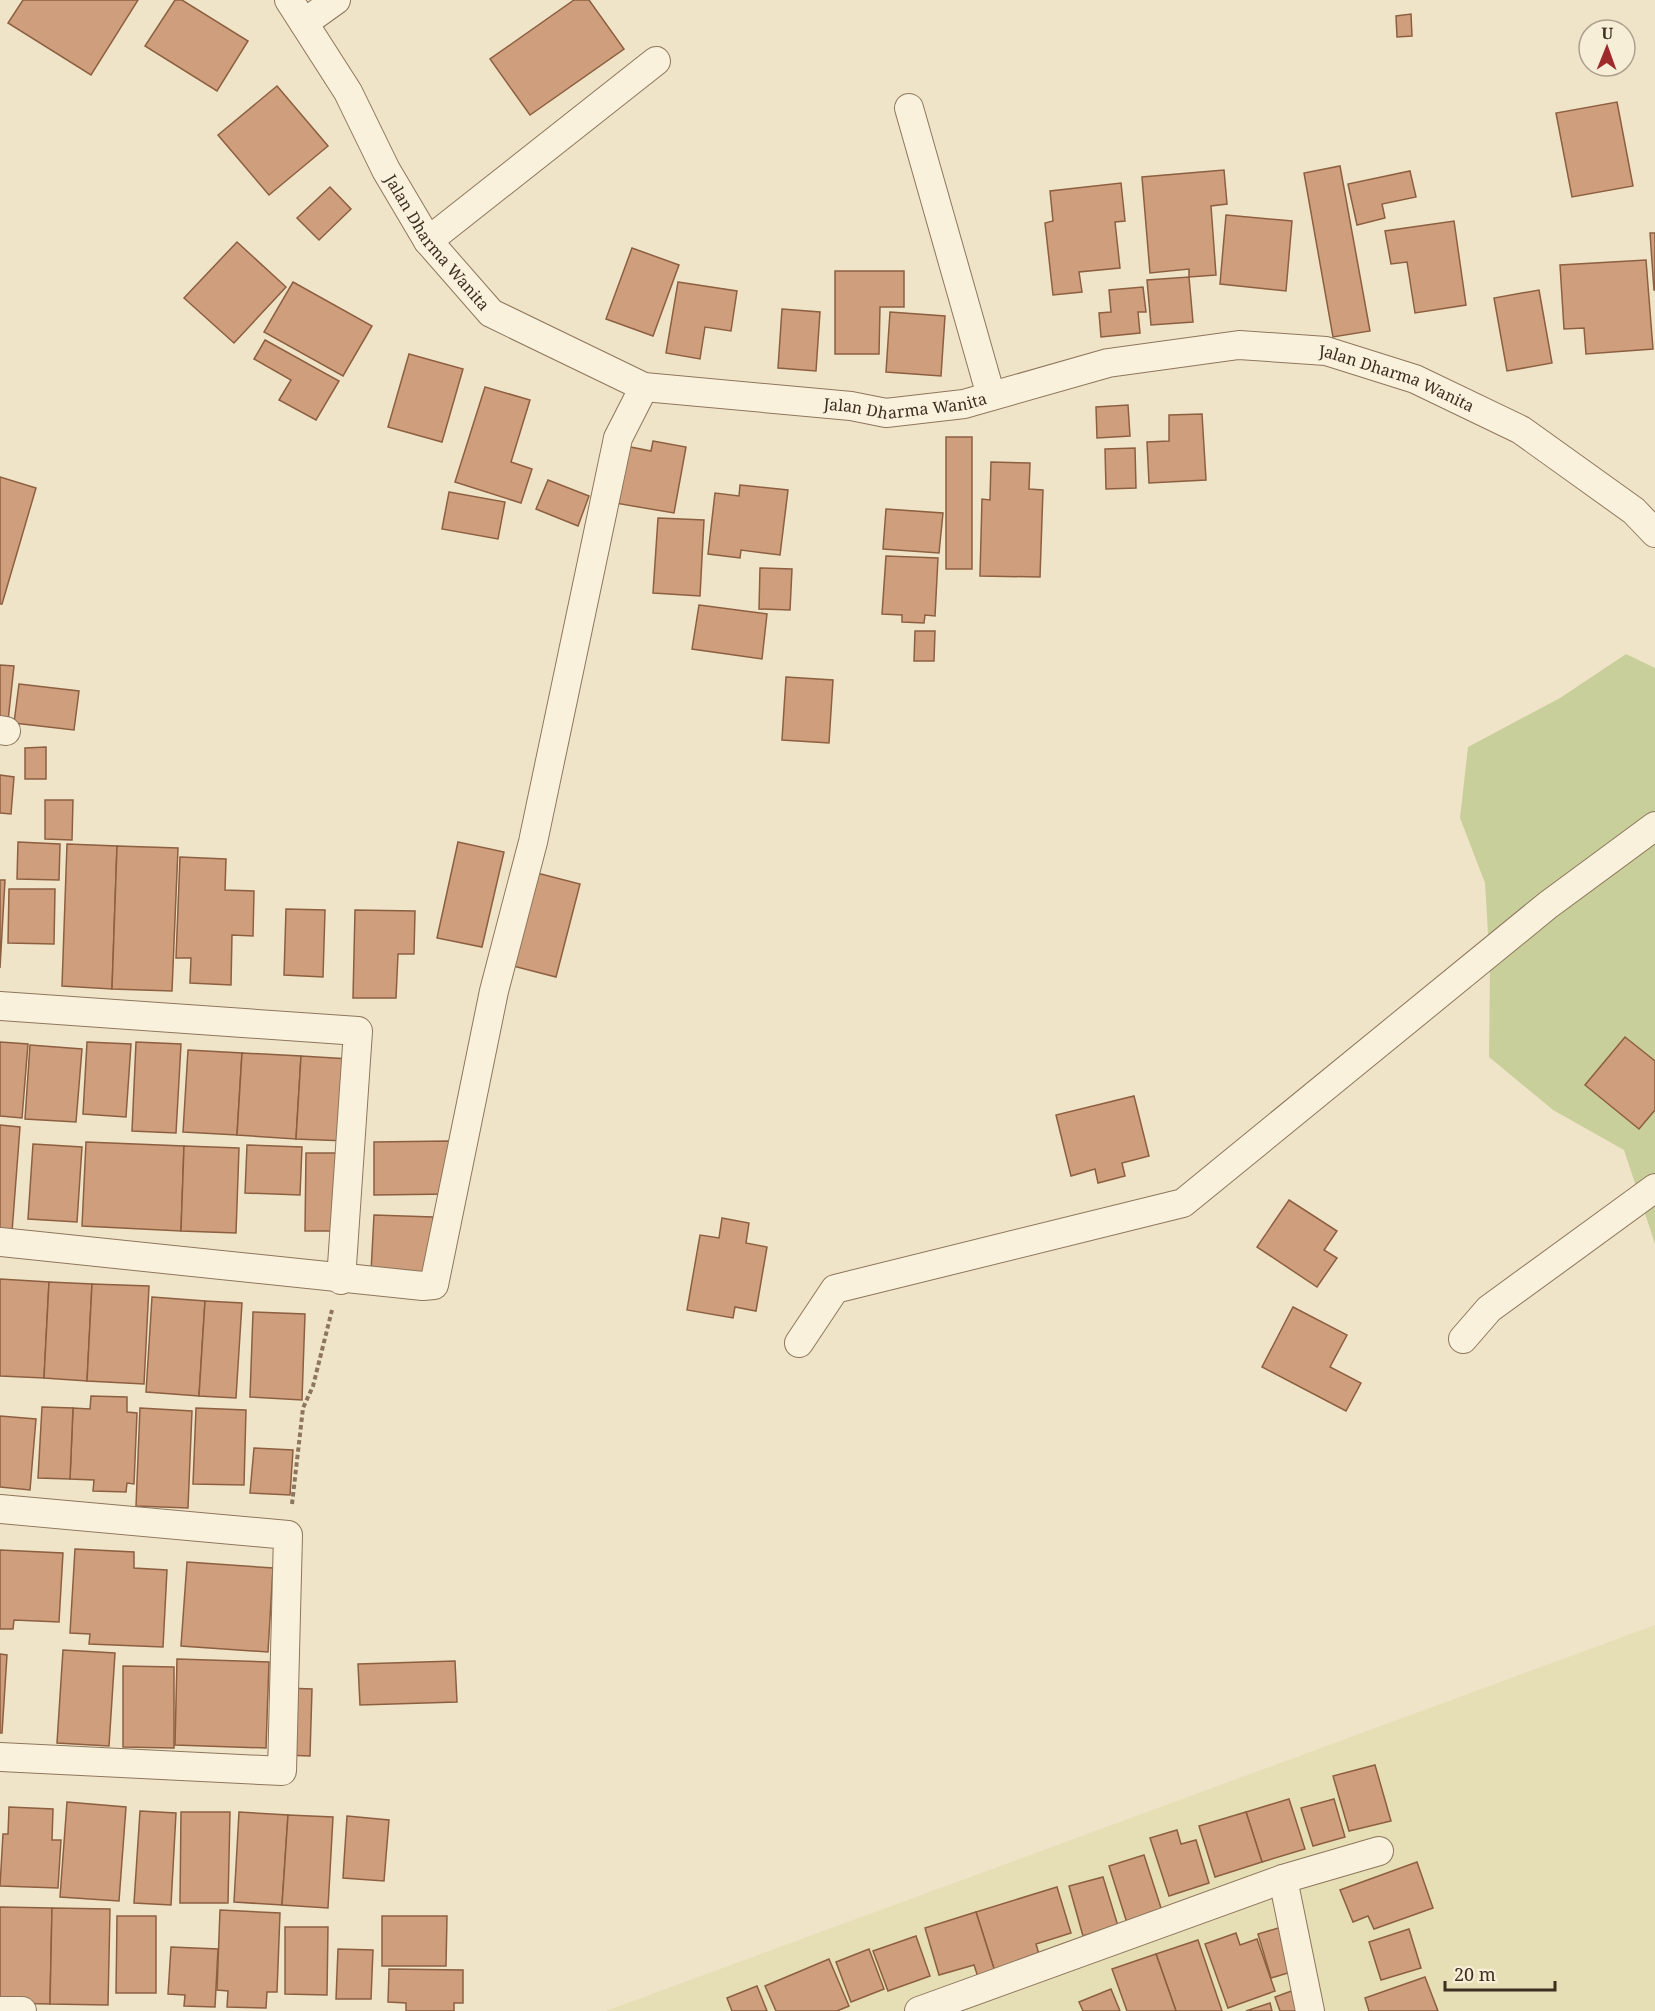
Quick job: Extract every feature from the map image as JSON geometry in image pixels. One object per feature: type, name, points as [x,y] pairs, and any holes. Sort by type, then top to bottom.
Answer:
[{"type":"street","points":[[297,12],[336,0]]},
{"type":"street","name":"Jalan Dharma Wanita","points":[[297,12],[348,92],[386,170],[428,241],[491,313],[644,387],[851,406],[886,413],[929,410],[991,396],[1108,363],[1239,345],[1326,351],[1415,380],[1521,430],[1634,512],[1655,533]]},
{"type":"street","points":[[428,241],[656,61]]},
{"type":"street","points":[[909,108],[991,396]]},
{"type":"street","points":[[0,1242],[341,1280],[434,1285],[494,991],[533,842],[618,438],[644,387]]},
{"type":"street","points":[[799,1343],[835,1289],[1183,1203],[1548,905],[1655,826]]},
{"type":"street","points":[[0,1006],[358,1031],[341,1280]]},
{"type":"street","points":[[1462,1339],[1489,1309],[1655,1188]]},
{"type":"street","points":[[0,1509],[288,1535],[282,1771],[0,1757]]},
{"type":"street","points":[[919,2011],[1283,1879],[1379,1851]]},
{"type":"street","points":[[1283,1879],[1310,2011]]},
{"type":"street","points":[[0,2011],[22,2011]]},
{"type":"path","points":[[288,1535],[303,1408],[313,1386],[341,1280]]},
{"type":"shaded area","points":[[1655,1625],[1655,2011],[606,2011]]},
{"type":"green space","points":[[1626,654],[1655,668],[1655,1244],[1624,1150],[1553,1110],[1489,1057],[1490,967],[1485,883],[1460,818],[1468,747],[1560,698]]},
{"type":"building","points":[[23,0],[138,0],[91,75],[8,23]]},
{"type":"building","points":[[175,0],[182,0],[248,41],[217,91],[145,46]]},
{"type":"building","points":[[574,0],[589,0],[624,49],[530,115],[490,59]]},
{"type":"building","points":[[1411,14],[1412,36],[1397,37],[1396,16]]},
{"type":"building","points":[[277,86],[328,146],[269,195],[218,135]]},
{"type":"building","points":[[1617,102],[1633,186],[1572,197],[1556,113]]},
{"type":"building","points":[[1340,166],[1370,331],[1333,337],[1304,173]]},
{"type":"building","points":[[1224,170],[1227,204],[1211,206],[1216,275],[1189,277],[1189,269],[1150,273],[1142,177]]},
{"type":"building","points":[[1410,171],[1416,197],[1382,204],[1385,218],[1357,225],[1348,184]]},
{"type":"building","points":[[1121,183],[1125,221],[1115,222],[1120,268],[1079,272],[1082,292],[1053,295],[1045,223],[1053,221],[1050,191]]},
{"type":"building","points":[[330,187],[351,209],[319,240],[297,218]]},
{"type":"building","points":[[1226,215],[1292,221],[1286,291],[1220,284]]},
{"type":"building","points":[[1454,221],[1466,305],[1415,313],[1407,262],[1391,264],[1385,231]]},
{"type":"building","points":[[1650,233],[1655,233],[1655,290],[1654,290]]},
{"type":"building","points":[[237,242],[286,287],[234,343],[184,298]]},
{"type":"building","points":[[632,248],[679,265],[653,336],[606,319]]},
{"type":"building","points":[[1646,260],[1653,349],[1586,354],[1584,328],[1564,329],[1560,265]]},
{"type":"building","points":[[835,271],[904,271],[904,307],[880,307],[879,354],[835,354]]},
{"type":"building","points":[[1189,277],[1193,322],[1151,325],[1147,280]]},
{"type":"building","points":[[293,282],[372,326],[343,376],[264,332]]},
{"type":"building","points":[[678,282],[737,291],[731,331],[705,327],[700,359],[666,353]]},
{"type":"building","points":[[1143,287],[1146,312],[1138,312],[1140,333],[1101,337],[1099,313],[1111,312],[1109,290]]},
{"type":"building","points":[[1539,290],[1552,363],[1507,371],[1494,298]]},
{"type":"building","points":[[782,309],[820,312],[816,371],[778,368]]},
{"type":"building","points":[[890,312],[945,316],[941,376],[886,372]]},
{"type":"building","points":[[265,340],[339,381],[316,420],[279,400],[291,380],[254,359]]},
{"type":"building","points":[[409,354],[463,369],[442,442],[388,427]]},
{"type":"building","points":[[485,387],[530,400],[511,462],[532,469],[521,503],[455,482]]},
{"type":"building","points":[[1128,405],[1130,436],[1097,438],[1096,407]]},
{"type":"building","points":[[1202,414],[1206,480],[1149,483],[1147,442],[1169,441],[1169,415]]},
{"type":"building","points":[[946,437],[972,437],[972,569],[946,569]]},
{"type":"building","points":[[653,441],[686,447],[674,513],[615,503],[625,446],[651,451]]},
{"type":"building","points":[[1135,448],[1136,488],[1106,489],[1105,449]]},
{"type":"building","points":[[991,462],[1030,463],[1029,489],[1043,490],[1040,577],[980,576],[982,499],[990,500]]},
{"type":"building","points":[[0,477],[36,488],[2,604],[0,604]]},
{"type":"building","points":[[548,480],[589,496],[578,526],[536,509]]},
{"type":"building","points":[[740,485],[788,490],[780,555],[741,550],[740,558],[708,554],[715,493],[739,496]]},
{"type":"building","points":[[449,492],[505,502],[498,539],[442,529]]},
{"type":"building","points":[[886,509],[943,513],[939,553],[883,549]]},
{"type":"building","points":[[658,518],[704,520],[700,596],[653,593]]},
{"type":"building","points":[[886,556],[938,558],[935,616],[925,615],[924,623],[902,622],[902,615],[882,614]]},
{"type":"building","points":[[760,568],[792,569],[790,610],[759,609]]},
{"type":"building","points":[[699,605],[767,614],[762,659],[692,649]]},
{"type":"building","points":[[915,631],[935,631],[934,661],[914,661]]},
{"type":"building","points":[[0,665],[14,666],[8,721],[0,721]]},
{"type":"building","points":[[786,677],[833,680],[829,743],[782,740]]},
{"type":"building","points":[[19,684],[79,691],[74,730],[14,723]]},
{"type":"building","points":[[46,747],[46,779],[25,779],[25,748]]},
{"type":"building","points":[[0,775],[14,777],[11,814],[0,813]]},
{"type":"building","points":[[45,800],[73,800],[72,840],[45,839]]},
{"type":"building","points":[[18,842],[60,844],[59,880],[17,879]]},
{"type":"building","points":[[458,842],[504,852],[482,947],[437,938]]},
{"type":"building","points":[[67,844],[117,846],[112,989],[62,986]]},
{"type":"building","points":[[117,846],[178,848],[172,991],[112,989]]},
{"type":"building","points":[[180,857],[226,859],[225,890],[254,891],[253,936],[232,935],[231,985],[190,983],[191,958],[176,958]]},
{"type":"building","points":[[537,873],[580,884],[556,977],[513,966]]},
{"type":"building","points":[[0,880],[5,880],[0,968]]},
{"type":"building","points":[[9,889],[55,889],[54,944],[8,943]]},
{"type":"building","points":[[286,909],[325,910],[323,977],[284,975]]},
{"type":"building","points":[[355,910],[415,911],[414,954],[398,954],[396,998],[353,998]]},
{"type":"building","points":[[1625,1037],[1655,1061],[1655,1110],[1639,1129],[1585,1085]]},
{"type":"building","points":[[0,1042],[28,1044],[22,1118],[0,1116]]},
{"type":"building","points":[[87,1042],[131,1044],[126,1117],[83,1114]]},
{"type":"building","points":[[136,1042],[181,1044],[176,1133],[132,1131]]},
{"type":"building","points":[[30,1045],[82,1049],[76,1122],[25,1119]]},
{"type":"building","points":[[188,1050],[242,1053],[237,1135],[183,1132]]},
{"type":"building","points":[[242,1053],[301,1056],[296,1139],[237,1135]]},
{"type":"building","points":[[301,1056],[350,1059],[346,1141],[296,1139]]},
{"type":"building","points":[[1134,1096],[1149,1156],[1122,1163],[1125,1176],[1098,1183],[1095,1169],[1071,1176],[1056,1115]]},
{"type":"building","points":[[0,1125],[20,1127],[12,1232],[0,1231]]},
{"type":"building","points":[[449,1141],[450,1194],[374,1195],[374,1142]]},
{"type":"building","points":[[86,1142],[184,1146],[181,1231],[82,1226]]},
{"type":"building","points":[[33,1144],[82,1147],[77,1222],[28,1219]]},
{"type":"building","points":[[247,1145],[302,1147],[300,1195],[245,1193]]},
{"type":"building","points":[[184,1146],[239,1148],[236,1233],[181,1231]]},
{"type":"building","points":[[306,1153],[341,1153],[340,1231],[305,1231]]},
{"type":"building","points":[[1289,1200],[1337,1231],[1324,1250],[1337,1258],[1317,1287],[1257,1247]]},
{"type":"building","points":[[374,1215],[433,1217],[431,1274],[371,1272]]},
{"type":"building","points":[[722,1218],[749,1223],[746,1243],[767,1247],[756,1311],[735,1307],[733,1318],[687,1310],[700,1235],[719,1238]]},
{"type":"building","points":[[0,1279],[49,1282],[44,1378],[0,1376]]},
{"type":"building","points":[[49,1282],[92,1284],[87,1381],[44,1378]]},
{"type":"building","points":[[92,1284],[149,1286],[144,1384],[87,1381]]},
{"type":"building","points":[[152,1297],[205,1301],[199,1396],[146,1392]]},
{"type":"building","points":[[205,1301],[242,1303],[236,1398],[199,1396]]},
{"type":"building","points":[[1293,1307],[1347,1335],[1330,1367],[1361,1383],[1346,1411],[1262,1367]]},
{"type":"building","points":[[253,1312],[305,1314],[302,1400],[250,1397]]},
{"type":"building","points":[[91,1396],[127,1397],[127,1412],[137,1413],[134,1484],[127,1483],[126,1492],[93,1491],[94,1480],[70,1479],[73,1408],[90,1409]]},
{"type":"building","points":[[42,1407],[73,1408],[70,1479],[38,1478]]},
{"type":"building","points":[[140,1408],[192,1411],[188,1508],[136,1506]]},
{"type":"building","points":[[196,1408],[246,1410],[244,1485],[193,1484]]},
{"type":"building","points":[[0,1416],[36,1419],[30,1490],[0,1487]]},
{"type":"building","points":[[254,1448],[293,1450],[290,1495],[250,1493]]},
{"type":"building","points":[[75,1549],[134,1552],[134,1568],[167,1570],[163,1647],[89,1644],[90,1634],[70,1633]]},
{"type":"building","points":[[0,1550],[63,1553],[59,1622],[14,1620],[13,1629],[0,1629]]},
{"type":"building","points":[[187,1562],[273,1568],[268,1652],[181,1646]]},
{"type":"building","points":[[63,1650],[115,1653],[109,1746],[57,1743]]},
{"type":"building","points":[[0,1654],[7,1655],[2,1733],[0,1733]]},
{"type":"building","points":[[177,1659],[269,1662],[266,1748],[175,1745]]},
{"type":"building","points":[[455,1661],[457,1702],[360,1705],[358,1664]]},
{"type":"building","points":[[123,1666],[174,1667],[174,1748],[123,1747]]},
{"type":"building","points":[[286,1688],[312,1689],[310,1756],[284,1755]]},
{"type":"building","points":[[1375,1765],[1391,1821],[1349,1831],[1333,1776]]},
{"type":"building","points":[[1289,1799],[1305,1849],[1262,1862],[1246,1812]]},
{"type":"building","points":[[1334,1799],[1345,1837],[1313,1846],[1301,1808]]},
{"type":"building","points":[[67,1802],[126,1807],[119,1901],[60,1897]]},
{"type":"building","points":[[9,1807],[53,1809],[52,1840],[61,1840],[58,1888],[0,1886],[3,1834],[8,1834]]},
{"type":"building","points":[[140,1811],[176,1813],[171,1905],[134,1903]]},
{"type":"building","points":[[181,1812],[230,1812],[228,1903],[180,1903]]},
{"type":"building","points":[[239,1812],[288,1815],[282,1905],[234,1902]]},
{"type":"building","points":[[1246,1812],[1262,1862],[1215,1877],[1199,1826]]},
{"type":"building","points":[[288,1815],[333,1817],[328,1908],[282,1905]]},
{"type":"building","points":[[347,1816],[389,1820],[384,1881],[343,1878]]},
{"type":"building","points":[[1177,1830],[1181,1844],[1196,1840],[1209,1883],[1169,1896],[1150,1838]]},
{"type":"building","points":[[1144,1855],[1162,1911],[1127,1923],[1109,1866]]},
{"type":"building","points":[[1417,1862],[1433,1908],[1374,1929],[1368,1916],[1353,1922],[1340,1890]]},
{"type":"building","points":[[1103,1877],[1118,1926],[1083,1936],[1069,1886]]},
{"type":"building","points":[[1057,1887],[1071,1933],[1036,1944],[1041,1961],[996,1975],[976,1912]]},
{"type":"building","points":[[0,1907],[52,1908],[50,2004],[0,2003]]},
{"type":"building","points":[[52,1908],[110,1909],[108,2005],[50,2004]]},
{"type":"building","points":[[220,1910],[280,1913],[277,1992],[267,1992],[266,2008],[227,2007],[228,1991],[217,1990]]},
{"type":"building","points":[[976,1912],[996,1975],[979,1980],[974,1965],[939,1975],[925,1928]]},
{"type":"building","points":[[117,1916],[156,1916],[156,1993],[116,1993]]},
{"type":"building","points":[[382,1916],[447,1916],[446,1966],[382,1966]]},
{"type":"building","points":[[1285,1926],[1298,1970],[1271,1978],[1258,1934]]},
{"type":"building","points":[[285,1927],[328,1927],[327,1995],[285,1994]]},
{"type":"building","points":[[1409,1929],[1421,1968],[1381,1980],[1369,1942]]},
{"type":"building","points":[[1236,1933],[1240,1945],[1257,1939],[1275,1991],[1228,2008],[1205,1944]]},
{"type":"building","points":[[916,1936],[930,1976],[888,1991],[873,1951]]},
{"type":"building","points":[[1198,1940],[1222,2011],[1176,2011],[1156,1954]]},
{"type":"building","points":[[171,1947],[218,1949],[215,2007],[184,2006],[185,1995],[168,1994]]},
{"type":"building","points":[[338,1949],[373,1950],[371,1999],[336,1999]]},
{"type":"building","points":[[869,1949],[884,1989],[851,2002],[836,1962]]},
{"type":"building","points":[[1156,1954],[1176,2011],[1127,2011],[1112,1969]]},
{"type":"building","points":[[829,1959],[849,2006],[837,2011],[776,2011],[765,1986]]},
{"type":"building","points":[[389,1969],[463,1970],[463,2003],[454,2003],[454,2011],[406,2011],[406,2003],[388,2002]]},
{"type":"building","points":[[1425,1977],[1438,2011],[1369,2011],[1365,1998]]},
{"type":"building","points":[[757,1986],[767,2011],[732,2011],[727,1998]]},
{"type":"building","points":[[1111,1989],[1120,2011],[1083,2011],[1079,2002]]},
{"type":"building","points":[[1297,1989],[1305,2011],[1280,2011],[1275,1997]]},
{"type":"building","points":[[1270,2003],[1272,2011],[1246,2011]]}]
